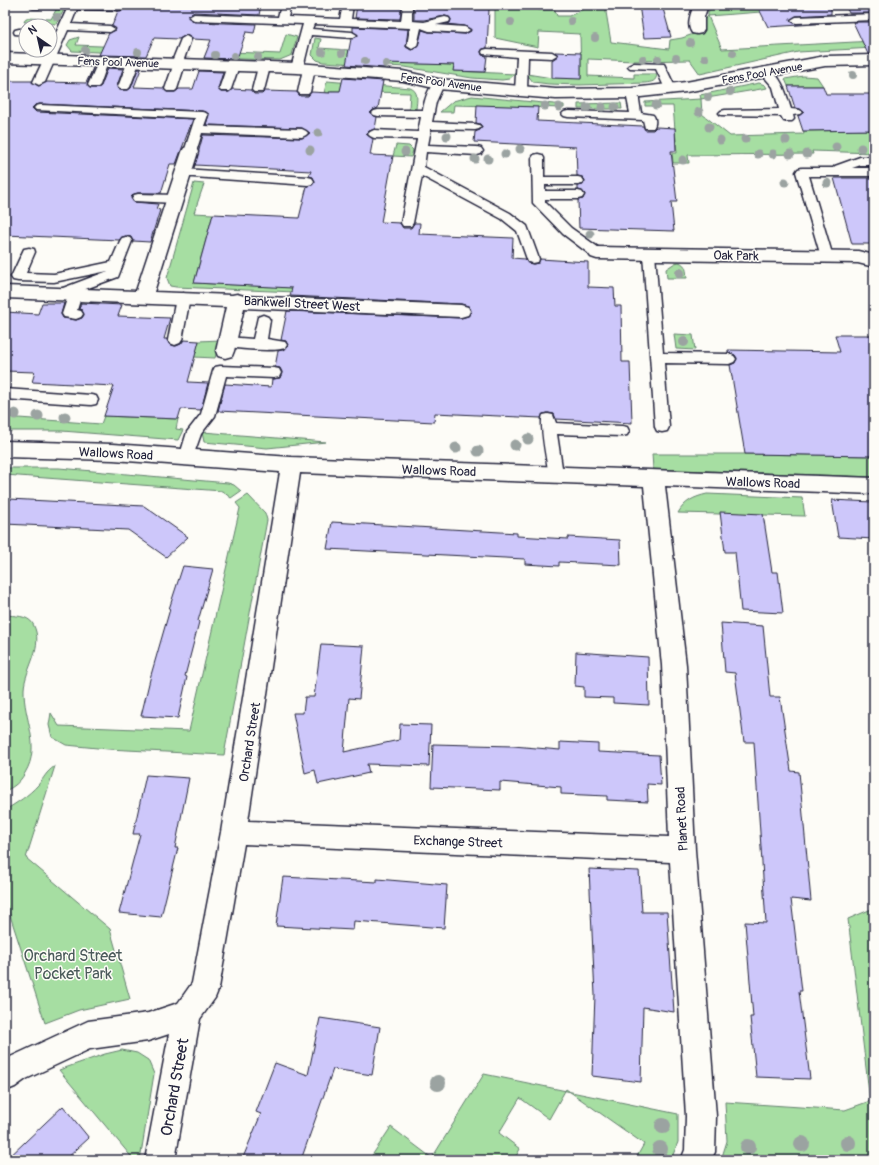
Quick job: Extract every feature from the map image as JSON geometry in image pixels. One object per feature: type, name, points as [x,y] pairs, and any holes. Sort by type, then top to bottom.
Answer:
[{"type":"street","points":[[697,30],[697,17],[701,5]]},
{"type":"street","name":"Fens Pool Avenue","points":[[5,58],[303,68],[404,76],[438,84],[571,94],[632,93],[670,88],[825,61],[874,60]]},
{"type":"street","points":[[143,297],[183,173],[191,139]]},
{"type":"street","name":"Oak Park","points":[[597,253],[827,257],[858,258],[874,261]]},
{"type":"street","name":"Bankwell Street West","points":[[5,292],[461,310]]},
{"type":"street","points":[[226,347],[237,300]]},
{"type":"street","name":"Wallows Road","points":[[5,449],[113,452],[291,465],[874,486]]},
{"type":"street","name":"Orchard Street","points":[[160,1160],[188,1014],[205,988],[234,832],[291,465]]},
{"type":"street","name":"Planet Road","points":[[654,478],[673,653],[682,850],[701,1116],[700,1152],[696,1160]]},
{"type":"street","name":"Exchange Street","points":[[234,832],[682,850]]},
{"type":"street","name":"Orchard Street","points":[[5,1077],[16,1069],[88,1035],[148,1027],[188,1014]]},
{"type":"lane","points":[[33,5],[120,7]]},
{"type":"lane","points":[[210,5],[199,17],[282,20],[308,27],[352,35]]},
{"type":"lane","points":[[282,20],[286,5]]},
{"type":"lane","points":[[825,5],[832,18]]},
{"type":"lane","points":[[39,82],[74,6]]},
{"type":"lane","points":[[345,23],[348,6]]},
{"type":"lane","points":[[407,8],[415,25],[412,46]]},
{"type":"lane","points":[[796,20],[874,17]]},
{"type":"lane","points":[[308,27],[345,23],[415,25],[445,20]]},
{"type":"lane","points":[[415,25],[432,29],[466,30]]},
{"type":"lane","points":[[304,92],[303,68],[308,27]]},
{"type":"lane","points":[[58,31],[110,29]]},
{"type":"lane","points":[[171,89],[186,39]]},
{"type":"lane","points":[[487,52],[523,54],[548,51]]},
{"type":"lane","points":[[521,91],[523,54]]},
{"type":"lane","points":[[94,85],[103,62]]},
{"type":"lane","points":[[124,86],[133,63]]},
{"type":"lane","points":[[225,89],[233,66]]},
{"type":"lane","points":[[634,66],[660,66],[670,88]]},
{"type":"lane","points":[[258,90],[264,67]]},
{"type":"lane","points":[[725,113],[790,114],[778,86],[766,72]]},
{"type":"lane","points":[[407,223],[430,102],[438,84]]},
{"type":"lane","points":[[630,119],[632,93]]},
{"type":"lane","points":[[571,94],[567,118],[630,119],[649,116],[649,126]]},
{"type":"lane","points":[[378,107],[399,113],[425,128],[477,151]]},
{"type":"lane","points":[[40,108],[202,115],[191,139],[302,133]]},
{"type":"lane","points":[[374,134],[476,123]]},
{"type":"lane","points":[[538,158],[539,203],[567,231],[597,253]]},
{"type":"lane","points":[[831,172],[860,161],[874,161]]},
{"type":"lane","points":[[418,168],[506,216],[523,228],[533,259]]},
{"type":"lane","points":[[827,257],[802,172],[874,172]]},
{"type":"lane","points":[[183,173],[308,181]]},
{"type":"lane","points":[[539,181],[578,181]]},
{"type":"lane","points":[[539,195],[578,195]]},
{"type":"lane","points":[[138,198],[174,199]]},
{"type":"lane","points":[[76,314],[69,314],[68,294],[113,274],[126,241]]},
{"type":"lane","points":[[29,252],[18,277],[54,278],[116,265]]},
{"type":"lane","points":[[649,254],[662,427]]},
{"type":"lane","points":[[175,340],[184,298]]},
{"type":"lane","points":[[259,344],[263,320]]},
{"type":"lane","points":[[226,347],[259,344],[280,345]]},
{"type":"lane","points":[[657,358],[729,358]]},
{"type":"lane","points":[[186,458],[194,432],[208,416],[220,371],[274,373]]},
{"type":"lane","points":[[5,394],[91,400]]},
{"type":"lane","points":[[556,474],[548,423],[622,431]]},
{"type":"green space","points":[[446,5],[528,5],[539,10],[555,10],[557,16],[569,16],[592,5],[605,6],[611,42],[669,49],[670,40],[682,38],[702,31],[703,21],[708,16],[722,49],[874,41],[874,48],[798,52],[700,74],[690,60],[634,61],[588,59],[588,76],[634,78],[634,74],[657,74],[656,79],[645,83],[580,85],[549,84],[533,82],[527,74],[552,78],[581,78],[580,34],[539,32],[538,47],[495,38],[495,9],[445,9]]},
{"type":"green space","points":[[725,5],[757,5],[761,12],[708,16],[708,11]]},
{"type":"green space","points":[[57,8],[64,10],[58,20],[58,18],[52,18]]},
{"type":"green space","points":[[286,34],[297,37],[292,55],[280,60],[204,58],[207,51],[280,54]]},
{"type":"green space","points":[[79,37],[76,45],[149,48],[147,54],[72,51],[67,45],[70,40]]},
{"type":"green space","points":[[315,38],[321,39],[319,48],[349,50],[348,56],[382,45],[406,45],[404,63],[454,65],[454,71],[515,74],[509,79],[502,80],[472,78],[405,67],[323,62],[317,60],[312,55]]},
{"type":"green space","points":[[803,76],[817,77],[823,86],[788,86],[785,79]]},
{"type":"green space","points":[[327,81],[410,88],[415,91],[416,94],[416,109],[409,108],[410,93],[331,91],[330,93],[324,93]]},
{"type":"green space","points":[[759,83],[765,85],[767,88],[701,99],[700,95]]},
{"type":"green space","points":[[472,96],[564,105],[564,108],[454,105],[453,112],[440,112],[453,101]]},
{"type":"green space","points":[[701,99],[702,114],[730,136],[804,134],[803,131],[874,130],[874,153],[812,151],[813,154],[688,155],[689,163],[673,163],[672,153],[677,153],[673,106],[645,106],[645,102]]},
{"type":"green space","points":[[621,103],[622,109],[578,109],[578,104]]},
{"type":"green space","points":[[396,145],[409,146],[413,150],[411,157],[393,156]]},
{"type":"green space","points":[[194,183],[204,184],[194,213],[213,214],[194,283],[461,295],[462,299],[170,286],[167,278]]},
{"type":"green space","points":[[679,262],[685,267],[687,278],[667,278],[666,269]]},
{"type":"green space","points":[[674,334],[693,335],[695,350],[676,349]]},
{"type":"green space","points":[[220,340],[215,358],[194,357],[199,341]]},
{"type":"green space","points":[[104,416],[178,419],[176,429],[183,430],[178,440],[62,431],[5,431],[5,417],[101,424]]},
{"type":"green space","points":[[202,432],[326,442],[267,448],[204,442]]},
{"type":"green space","points":[[652,454],[874,456],[874,477],[653,469]]},
{"type":"green space","points":[[5,468],[59,468],[228,483],[234,485],[241,491],[231,498],[222,491],[5,475]]},
{"type":"green space","points":[[707,494],[802,498],[805,516],[678,513],[690,500]]},
{"type":"green space","points":[[248,495],[265,513],[267,520],[224,755],[108,749],[66,745],[52,737],[49,725],[51,713],[59,726],[189,731],[240,508],[236,503]]},
{"type":"green space","points":[[5,615],[20,616],[31,621],[36,632],[37,640],[36,649],[25,681],[24,689],[24,700],[32,742],[30,763],[19,782],[5,791]]},
{"type":"green space","name":"Orchard Street Pocket Park","points":[[55,766],[26,858],[110,929],[130,999],[79,1010],[45,1023],[5,900],[5,810],[31,792]]},
{"type":"green space","points":[[874,908],[874,1160],[721,1160],[727,1141],[725,1102],[845,1110],[870,1101],[848,919]]},
{"type":"green space","points":[[122,1050],[137,1053],[148,1060],[154,1074],[140,1160],[134,1160],[59,1070],[105,1054]]},
{"type":"green space","points":[[484,1074],[565,1091],[549,1119],[520,1098],[499,1133],[520,1149],[514,1160],[369,1160],[391,1127],[432,1158]]},
{"type":"green space","points":[[570,1092],[678,1114],[678,1142],[671,1160],[635,1160],[644,1144]]},
{"type":"building","points":[[126,5],[261,5],[259,15],[194,12],[188,16],[194,22],[256,24],[254,33],[246,32],[237,59],[204,58],[211,40],[192,39],[187,35],[179,39],[154,38],[146,56],[99,55],[109,33],[116,30],[112,26],[118,11],[126,8]]},
{"type":"building","points":[[357,5],[402,5],[400,19],[355,18]]},
{"type":"building","points":[[410,5],[446,5],[445,9],[489,9],[487,48],[481,51],[482,55],[487,56],[485,72],[453,71],[454,65],[386,63],[385,68],[346,65],[351,39],[358,36],[353,31],[353,27],[408,29],[406,47],[411,50],[418,46],[422,30],[429,32],[465,34],[471,31],[465,26],[446,24],[450,23],[451,19],[445,16],[424,20],[414,20],[414,8]]},
{"type":"building","points":[[639,5],[662,5],[671,37],[644,38]]},
{"type":"building","points":[[757,5],[831,5],[831,14],[796,16],[790,21],[796,24],[831,23],[768,27]]},
{"type":"building","points":[[845,5],[874,5],[874,13],[849,13]]},
{"type":"building","points":[[853,22],[874,22],[874,54],[868,54]]},
{"type":"building","points":[[555,52],[581,53],[581,79],[552,78],[552,60],[558,56]]},
{"type":"building","points":[[93,68],[87,84],[90,88],[98,88],[101,86],[108,68],[123,69],[117,86],[120,90],[128,90],[131,88],[138,69],[141,69],[134,87],[164,88],[167,92],[175,92],[179,89],[193,89],[199,71],[223,72],[218,89],[221,92],[229,92],[232,89],[251,90],[254,94],[262,94],[265,91],[297,92],[300,96],[308,96],[311,92],[330,93],[330,91],[340,91],[343,78],[383,81],[378,108],[370,113],[377,117],[375,129],[366,134],[373,139],[370,155],[393,156],[381,222],[400,223],[403,228],[411,228],[414,223],[420,223],[419,234],[513,238],[512,258],[525,259],[528,263],[533,264],[538,263],[540,259],[588,262],[588,287],[614,288],[615,306],[621,306],[622,362],[630,362],[632,423],[556,419],[554,414],[548,413],[543,414],[541,418],[435,413],[434,422],[218,411],[225,384],[271,387],[272,379],[280,378],[282,372],[280,368],[275,367],[278,351],[285,349],[288,346],[286,341],[281,340],[287,311],[461,318],[468,316],[471,310],[468,306],[461,304],[290,296],[292,288],[194,283],[213,214],[299,218],[307,186],[312,185],[315,182],[313,177],[309,176],[311,171],[195,165],[203,135],[302,138],[310,133],[302,128],[206,125],[209,114],[202,111],[35,105],[32,108],[36,112],[193,119],[176,164],[170,164],[161,193],[138,193],[131,197],[134,202],[158,204],[156,209],[160,210],[150,242],[133,241],[131,237],[126,236],[119,240],[5,235],[5,81],[32,81],[38,86],[47,82],[86,83]]},
{"type":"building","points":[[788,86],[823,86],[826,94],[874,94],[874,130],[803,131],[798,116],[804,112],[795,108]]},
{"type":"building","points":[[477,105],[538,107],[537,121],[643,126],[645,130],[653,130],[656,127],[675,128],[676,151],[671,151],[677,202],[671,202],[674,231],[579,228],[578,200],[583,199],[585,194],[578,190],[578,186],[583,185],[585,180],[582,177],[577,176],[576,147],[474,142],[475,132],[480,130],[482,127],[480,124],[476,123]]},
{"type":"building","points":[[834,178],[874,178],[874,244],[852,244]]},
{"type":"building","points":[[42,303],[64,303],[61,314],[63,318],[76,320],[82,318],[84,315],[82,310],[79,309],[81,303],[122,305],[118,316],[170,318],[164,339],[167,339],[169,344],[176,346],[181,344],[184,340],[199,341],[188,382],[208,383],[201,410],[181,409],[178,419],[104,416],[114,386],[32,382],[35,372],[5,371],[5,312],[38,314]]},
{"type":"building","points":[[835,335],[874,335],[874,456],[745,454],[730,365],[735,363],[737,358],[735,355],[728,352],[728,350],[840,352]]},
{"type":"building","points":[[9,499],[144,506],[188,537],[166,557],[128,530],[5,524],[5,511]]},
{"type":"building","points":[[832,500],[872,502],[874,516],[874,539],[838,537]]},
{"type":"building","points":[[720,512],[763,514],[772,572],[778,572],[783,613],[741,611],[735,552],[725,552]]},
{"type":"building","points":[[332,522],[517,533],[517,536],[620,540],[621,565],[559,562],[559,566],[525,564],[525,559],[327,549]]},
{"type":"building","points":[[183,566],[213,569],[198,621],[199,622],[185,676],[187,677],[178,718],[141,716],[169,609]]},
{"type":"building","points":[[721,623],[763,626],[770,697],[780,697],[791,771],[799,772],[811,901],[791,899],[802,991],[799,991],[810,1079],[756,1077],[750,1017],[753,1017],[745,922],[766,923],[754,742],[744,742],[735,673],[725,672]]},
{"type":"building","points":[[321,644],[364,646],[359,699],[349,698],[344,752],[399,740],[400,724],[431,725],[429,766],[367,764],[369,773],[318,784],[315,770],[305,773],[293,713],[303,713],[305,697],[314,697]]},
{"type":"building","points":[[576,652],[648,657],[649,705],[613,703],[613,698],[584,697],[584,687],[575,686]]},
{"type":"building","points":[[560,742],[598,744],[598,752],[659,755],[661,785],[647,784],[648,802],[607,800],[607,796],[561,794],[561,787],[500,782],[500,790],[431,787],[433,744],[513,746],[560,750]]},
{"type":"building","points":[[146,775],[189,778],[175,848],[178,848],[161,917],[119,913],[140,834],[133,834]]},
{"type":"building","points":[[589,869],[639,871],[642,912],[667,912],[674,1012],[643,1007],[641,1082],[592,1076],[595,995]]},
{"type":"building","points":[[283,877],[377,882],[377,879],[447,885],[444,928],[354,921],[353,930],[276,926]]},
{"type":"building","points":[[320,1018],[380,1027],[372,1075],[333,1069],[301,1160],[242,1160],[261,1114],[256,1112],[275,1063],[308,1075]]},
{"type":"building","points":[[63,1106],[89,1138],[65,1160],[6,1160]]}]
